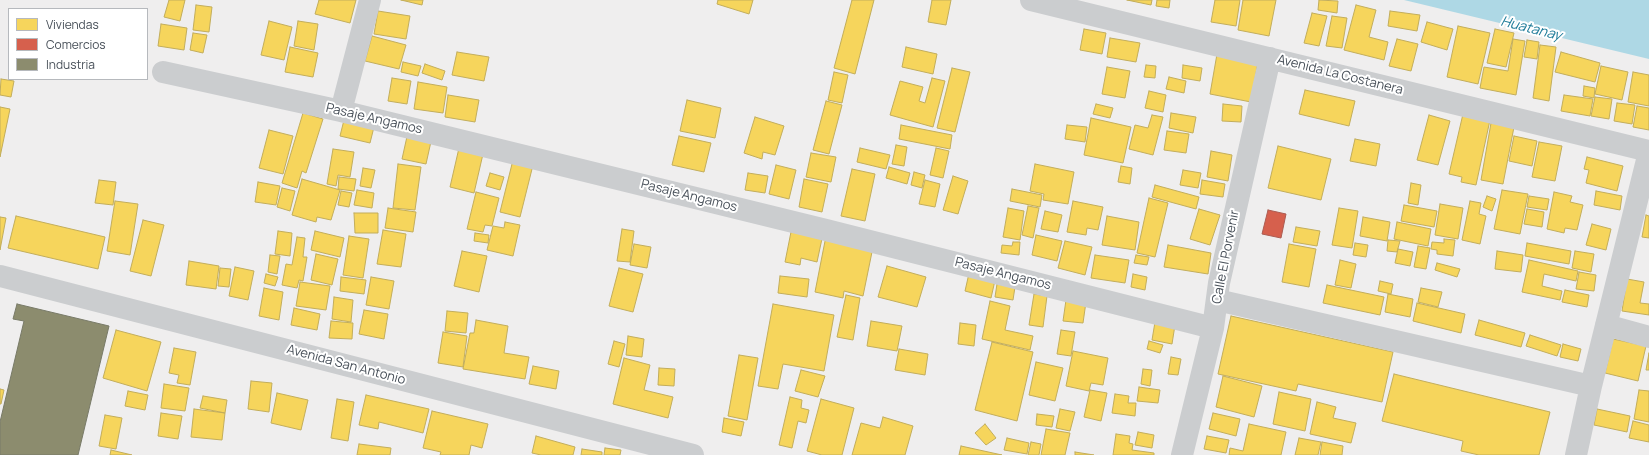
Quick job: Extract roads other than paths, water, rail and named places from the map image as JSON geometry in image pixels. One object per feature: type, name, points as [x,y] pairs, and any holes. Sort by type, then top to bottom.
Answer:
[{"type":"street","points":[[341,111],[370,0]]},
{"type":"street","name":"Avenida La Costanera","points":[[1031,0],[1649,152]]},
{"type":"street","name":"Calle El Porvenir","points":[[1182,455],[1213,328],[1217,300],[1270,58]]},
{"type":"street","name":"Pasaje Angamos","points":[[163,72],[341,111],[834,232],[1213,328]]},
{"type":"street","points":[[1576,455],[1591,386],[1649,152]]},
{"type":"street","name":"Avenida San Antonio","points":[[0,276],[693,455]]},
{"type":"street","points":[[1217,300],[1591,386]]},
{"type":"street","points":[[1606,325],[1649,337]]},
{"type":"water","name":"Huatanay","points":[[1404,0],[1649,0],[1649,59]]}]
